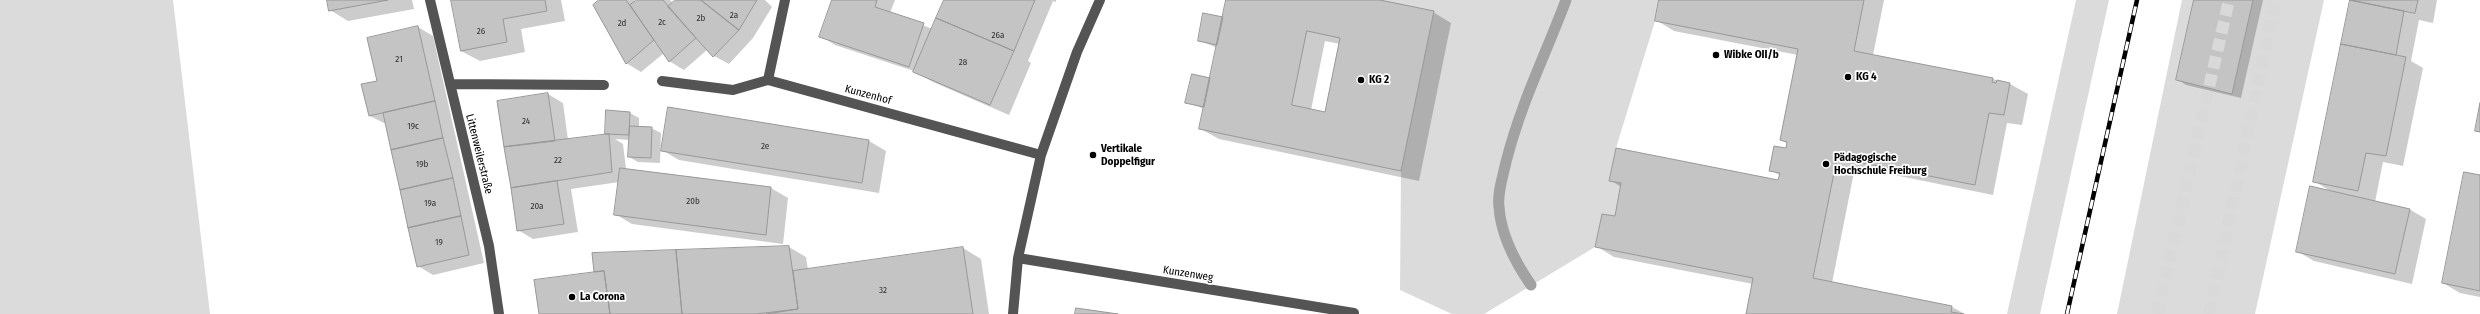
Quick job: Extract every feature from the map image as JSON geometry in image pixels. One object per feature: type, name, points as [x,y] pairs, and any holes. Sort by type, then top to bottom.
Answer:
[{"type":"street","name":"Littenweilerstraße","points":[[430,0],[489,246],[499,314]]},
{"type":"street","points":[[662,80],[733,90],[768,80],[785,0]]},
{"type":"street","points":[[1013,314],[1018,258],[1041,155],[1077,52],[1100,0]]},
{"type":"street","name":"Kunzenhof","points":[[768,80],[1041,155]]},
{"type":"street","points":[[450,84],[604,85]]},
{"type":"street","name":"Kunzenweg","points":[[1018,258],[1354,313]]},
{"type":"shaded area","points":[[0,0],[173,0],[210,314],[0,314]]},
{"type":"shaded area","points":[[1380,0],[1659,0],[1655,21],[1616,148],[1609,180],[1621,183],[1615,216],[1602,214],[1595,247],[1484,314],[1452,314],[1400,290],[1401,171]]},
{"type":"shaded area","points":[[2076,0],[2109,0],[2040,314],[2007,314]]},
{"type":"shaded area","points":[[2182,0],[2194,0],[2176,80],[2232,94],[2253,0],[2324,0],[2255,314],[2117,314]]},
{"type":"building","points":[[327,0],[388,0],[329,11]]},
{"type":"building","points":[[451,0],[545,0],[547,11],[503,19],[507,42],[461,51]]},
{"type":"building","points":[[599,0],[626,0],[654,40],[626,64],[593,5]]},
{"type":"building","points":[[637,0],[663,0],[696,38],[669,62],[630,5]]},
{"type":"building","points":[[675,0],[701,0],[739,30],[713,57],[668,7]]},
{"type":"building","points":[[701,0],[757,0],[739,30]]},
{"type":"building","points":[[832,0],[877,0],[875,7],[924,23],[909,67],[819,37]]},
{"type":"building","points":[[944,0],[1035,0],[1014,51],[936,18]]},
{"type":"building","points":[[1226,0],[1380,0],[1434,11],[1401,171],[1199,129]],"holes":[[[1307,31],[1340,38],[1325,112],[1292,105]]]},
{"type":"building","points":[[1659,0],[1864,0],[1854,51],[1993,78],[1992,82],[1996,83],[1997,80],[2010,83],[2004,115],[1989,113],[1975,185],[1837,158],[1813,278],[1952,306],[1951,312],[1964,314],[1746,314],[1753,278],[1595,247],[1602,214],[1615,216],[1621,183],[1609,181],[1616,148],[1778,180],[1780,173],[1769,171],[1774,146],[1786,148],[1787,142],[1780,140],[1798,49],[1655,21]]},
{"type":"building","points":[[2194,0],[2253,0],[2232,94],[2176,80]]},
{"type":"building","points":[[2350,0],[2418,0],[2415,13]]},
{"type":"building","points":[[2350,0],[2404,11],[2396,55],[2341,44]]},
{"type":"building","points":[[1203,13],[1223,17],[1217,45],[1198,41]]},
{"type":"building","points":[[936,18],[1014,51],[990,105],[913,72]]},
{"type":"building","points":[[418,26],[435,101],[369,116],[361,84],[377,81],[367,38]]},
{"type":"building","points":[[2341,44],[2406,57],[2386,156],[2366,153],[2358,191],[2313,182]]},
{"type":"building","points":[[1192,74],[1210,78],[1204,107],[1185,103]]},
{"type":"building","points":[[548,93],[555,141],[504,147],[497,101]]},
{"type":"building","points":[[435,101],[443,138],[391,150],[383,113]]},
{"type":"building","points":[[2480,103],[2480,132],[2475,131]]},
{"type":"building","points":[[668,107],[869,140],[862,183],[661,151]]},
{"type":"building","points":[[606,110],[630,112],[629,135],[605,134]]},
{"type":"building","points":[[630,126],[652,127],[651,158],[628,157]]},
{"type":"building","points":[[609,134],[612,172],[511,188],[504,147]]},
{"type":"building","points":[[443,138],[453,178],[400,190],[391,150]]},
{"type":"building","points":[[620,168],[771,187],[766,235],[614,215]]},
{"type":"building","points":[[2464,172],[2480,175],[2480,291],[2442,283]]},
{"type":"building","points":[[453,178],[461,216],[408,228],[400,190]]},
{"type":"building","points":[[557,181],[564,224],[517,231],[511,188]]},
{"type":"building","points":[[2310,186],[2410,209],[2395,274],[2296,252]]},
{"type":"building","points":[[461,216],[469,255],[417,267],[408,228]]},
{"type":"building","points":[[789,246],[798,309],[756,314],[682,314],[676,250]]},
{"type":"building","points":[[963,247],[973,314],[766,314],[798,309],[793,271]]},
{"type":"building","points":[[676,250],[682,314],[610,314],[604,271],[594,272],[592,253]]},
{"type":"building","name":"La Corona","points":[[604,271],[610,314],[539,314],[534,280]]},
{"type":"building","points":[[1076,308],[1118,314],[1075,314]]},
{"type":"waterway","points":[[1531,285],[1514,258],[1506,238],[1500,218],[1499,196],[1512,140],[1566,0]]},
{"type":"tunnel","points":[[2157,314],[2229,0]]},
{"type":"tunnel","points":[[2209,314],[2276,0]]},
{"type":"railway","points":[[2067,314],[2137,0]]},
{"type":"place","name":"Wibke OII/b","points":[[1716,55]]},
{"type":"place","name":"KG 4","points":[[1848,77]]},
{"type":"place","name":"KG 2","points":[[1361,80]]},
{"type":"place","name":"Vertikale Doppelfigur","points":[[1093,155]]},
{"type":"place","name":"Pädagogische Hochschule Freiburg","points":[[1826,164]]},
{"type":"place","name":"La Corona","points":[[572,297]]}]
